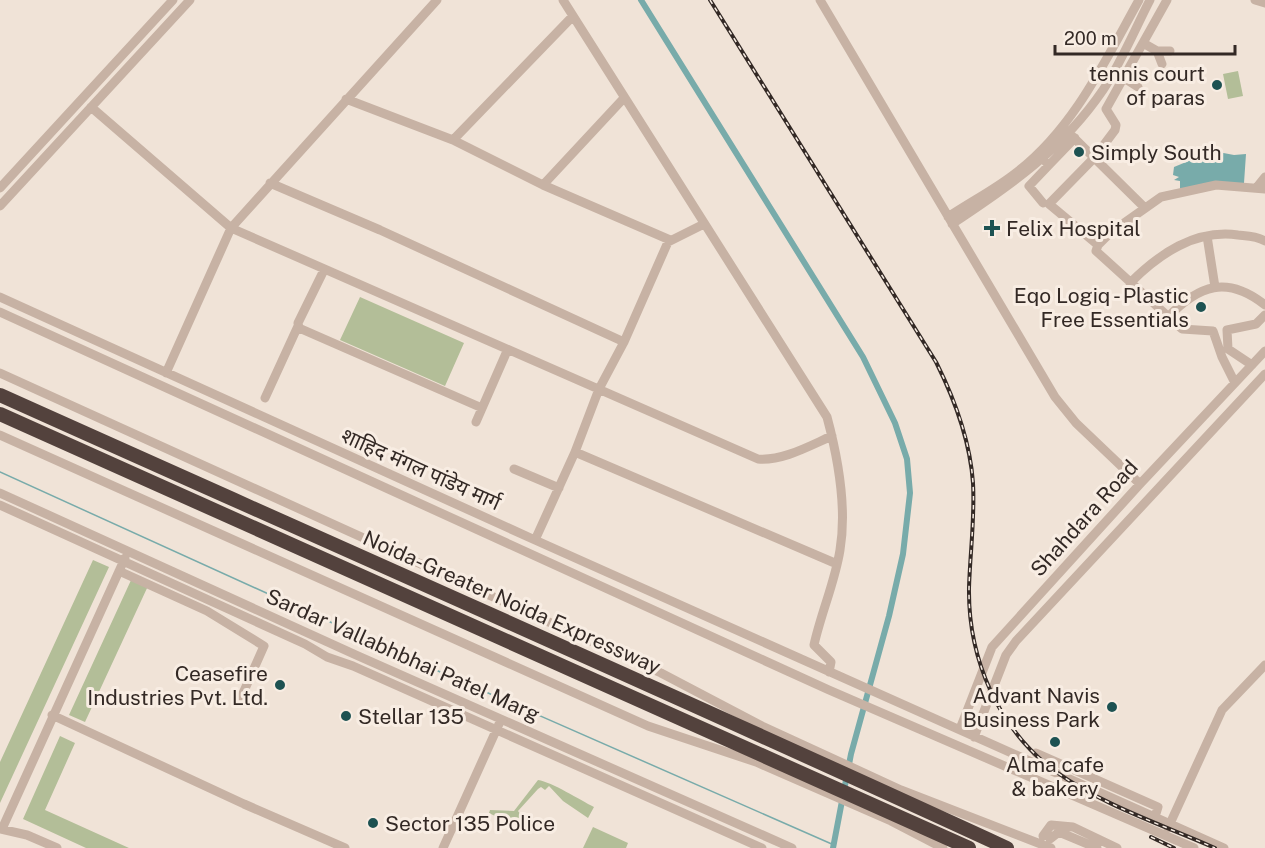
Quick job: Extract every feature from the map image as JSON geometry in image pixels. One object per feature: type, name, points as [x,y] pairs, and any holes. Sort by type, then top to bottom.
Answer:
[{"type":"highway","name":"Noida-Greater Noida Expressway","points":[[0,395],[802,749],[900,794],[1007,848]]},
{"type":"highway","name":"Noida-Greater Noida Expressway","points":[[0,414],[796,775],[969,848]]},
{"type":"street","points":[[0,188],[173,0]]},
{"type":"street","points":[[0,206],[190,0]]},
{"type":"street","points":[[166,373],[231,228],[437,0]]},
{"type":"street","points":[[563,0],[827,417],[836,453],[841,506],[841,548],[814,645],[831,662],[831,673]]},
{"type":"street","points":[[834,0],[822,3],[1058,402],[1080,427],[1140,484]]},
{"type":"street","points":[[950,220],[1018,172],[1069,132],[1139,0]]},
{"type":"street","points":[[1043,203],[1029,186],[1103,90],[1150,0]]},
{"type":"street","points":[[1098,245],[1049,204],[1094,158],[1115,130],[1116,125],[1105,110],[1167,0]]},
{"type":"street","points":[[1255,0],[1265,3]]},
{"type":"street","points":[[453,140],[573,16]]},
{"type":"street","points":[[1143,43],[1157,51],[1170,51]]},
{"type":"street","points":[[1157,51],[1162,64]]},
{"type":"street","points":[[1124,78],[1138,87]]},
{"type":"street","points":[[543,185],[624,98]]},
{"type":"street","points":[[346,99],[453,140],[543,185],[670,240]]},
{"type":"street","points":[[91,107],[231,228],[324,270],[758,459],[768,460],[786,455],[832,436]]},
{"type":"street","points":[[1069,132],[1145,208]]},
{"type":"street","points":[[950,220],[1046,162]]},
{"type":"street","points":[[1265,177],[1261,188],[1216,185],[1161,197],[1114,230],[1098,245],[1097,254],[1187,331],[1227,330],[1256,324],[1265,315]]},
{"type":"street","points":[[270,183],[380,230],[624,342]]},
{"type":"street","points":[[535,540],[575,452],[599,389],[624,342],[670,240],[704,224]]},
{"type":"street","points":[[1130,283],[1164,253],[1187,241],[1226,233],[1265,241]]},
{"type":"street","points":[[1207,236],[1215,287]]},
{"type":"street","points":[[265,398],[324,270]]},
{"type":"street","points":[[1168,317],[1190,296],[1215,287],[1237,288],[1265,306]]},
{"type":"street","name":"शाहिद मंगल पांडेय मार्ग","points":[[0,297],[535,540],[1224,848]]},
{"type":"street","points":[[0,312],[829,690],[1194,848]]},
{"type":"street","points":[[298,326],[301,330],[482,408]]},
{"type":"street","points":[[1227,330],[1228,349],[1252,365]]},
{"type":"street","points":[[1213,331],[1222,357],[1235,383]]},
{"type":"street","points":[[476,422],[507,351]]},
{"type":"street","name":"Shahdara Road","points":[[960,729],[992,646],[1265,351]]},
{"type":"street","points":[[0,373],[661,673],[802,749]]},
{"type":"street","name":"Shahdara Road","points":[[974,737],[1005,655],[1016,641],[1265,374]]},
{"type":"street","points":[[0,435],[648,726],[796,775]]},
{"type":"street","points":[[575,452],[837,564]]},
{"type":"street","points":[[514,469],[559,488]]},
{"type":"street","points":[[1149,474],[1162,486]]},
{"type":"street","name":"Sardar Vallabhbhai Patel Marg","points":[[0,493],[788,846]]},
{"type":"street","name":"Sardar Vallabhbhai Patel Marg","points":[[0,506],[121,566],[305,644],[327,657],[353,666],[496,730],[743,844],[757,847]]},
{"type":"street","points":[[57,848],[27,835],[1,829],[128,551]]},
{"type":"street","points":[[121,566],[207,611],[264,646],[240,700]]},
{"type":"street","points":[[739,648],[747,635]]},
{"type":"street","points":[[1164,836],[1222,710],[1265,665]]},
{"type":"street","points":[[52,715],[345,848]]},
{"type":"street","points":[[443,848],[501,719]]},
{"type":"street","points":[[1036,753],[1158,807],[1155,817]]},
{"type":"street","points":[[900,794],[1048,841]]},
{"type":"street","points":[[892,817],[943,848]]},
{"type":"street","points":[[1048,841],[1051,825],[1073,827],[1117,848]]},
{"type":"street","points":[[1048,841],[1052,835],[1059,832],[1097,848]]},
{"type":"green space","points":[[1238,71],[1243,96],[1228,99],[1223,74]]},
{"type":"green space","points":[[360,297],[464,343],[445,386],[340,340]]},
{"type":"green space","points":[[93,560],[109,567],[0,803],[0,762]]},
{"type":"green space","points":[[132,578],[148,586],[85,722],[69,715]]},
{"type":"green space","points":[[60,736],[75,743],[45,810],[129,848],[86,848],[23,819]]},
{"type":"green space","points":[[538,780],[594,807],[588,818],[563,801],[549,786],[545,790],[541,787],[538,789],[518,811],[527,823],[525,825],[509,817],[507,822],[489,813],[490,810],[514,811]]},
{"type":"green space","points":[[593,827],[628,843],[626,848],[583,848]]},
{"type":"water","points":[[1213,151],[1234,155],[1246,154],[1244,183],[1180,189],[1180,181],[1174,180],[1179,177],[1173,175],[1174,167]]},
{"type":"waterway","points":[[641,0],[863,357],[895,423],[907,459],[910,493],[903,554],[889,616],[851,754],[833,848]]},
{"type":"waterway","points":[[0,472],[438,671],[834,845]]},
{"type":"railway","points":[[710,0],[936,362],[949,391],[969,451],[973,483],[969,588],[974,640],[990,690],[1002,713],[1017,735],[1035,754],[1073,783],[1133,814],[1215,848]]},
{"type":"railway","points":[[1151,837],[1174,848]]},
{"type":"place","name":"tennis court of paras","points":[[1217,85]]},
{"type":"place","name":"Simply South","points":[[1079,152]]},
{"type":"place","name":"Felix Hospital","points":[[992,228]]},
{"type":"place","name":"Eqo Logiq - Plastic Free Essentials","points":[[1201,307]]},
{"type":"place","name":"Ceasefire Industries Pvt. Ltd.","points":[[280,685]]},
{"type":"place","name":"Advant Navis Business Park","points":[[1112,707]]},
{"type":"place","name":"Stellar 135","points":[[346,716]]},
{"type":"place","name":"Alma cafe & bakery","points":[[1055,742]]},
{"type":"place","name":"Sector 135 Police","points":[[373,823]]}]
